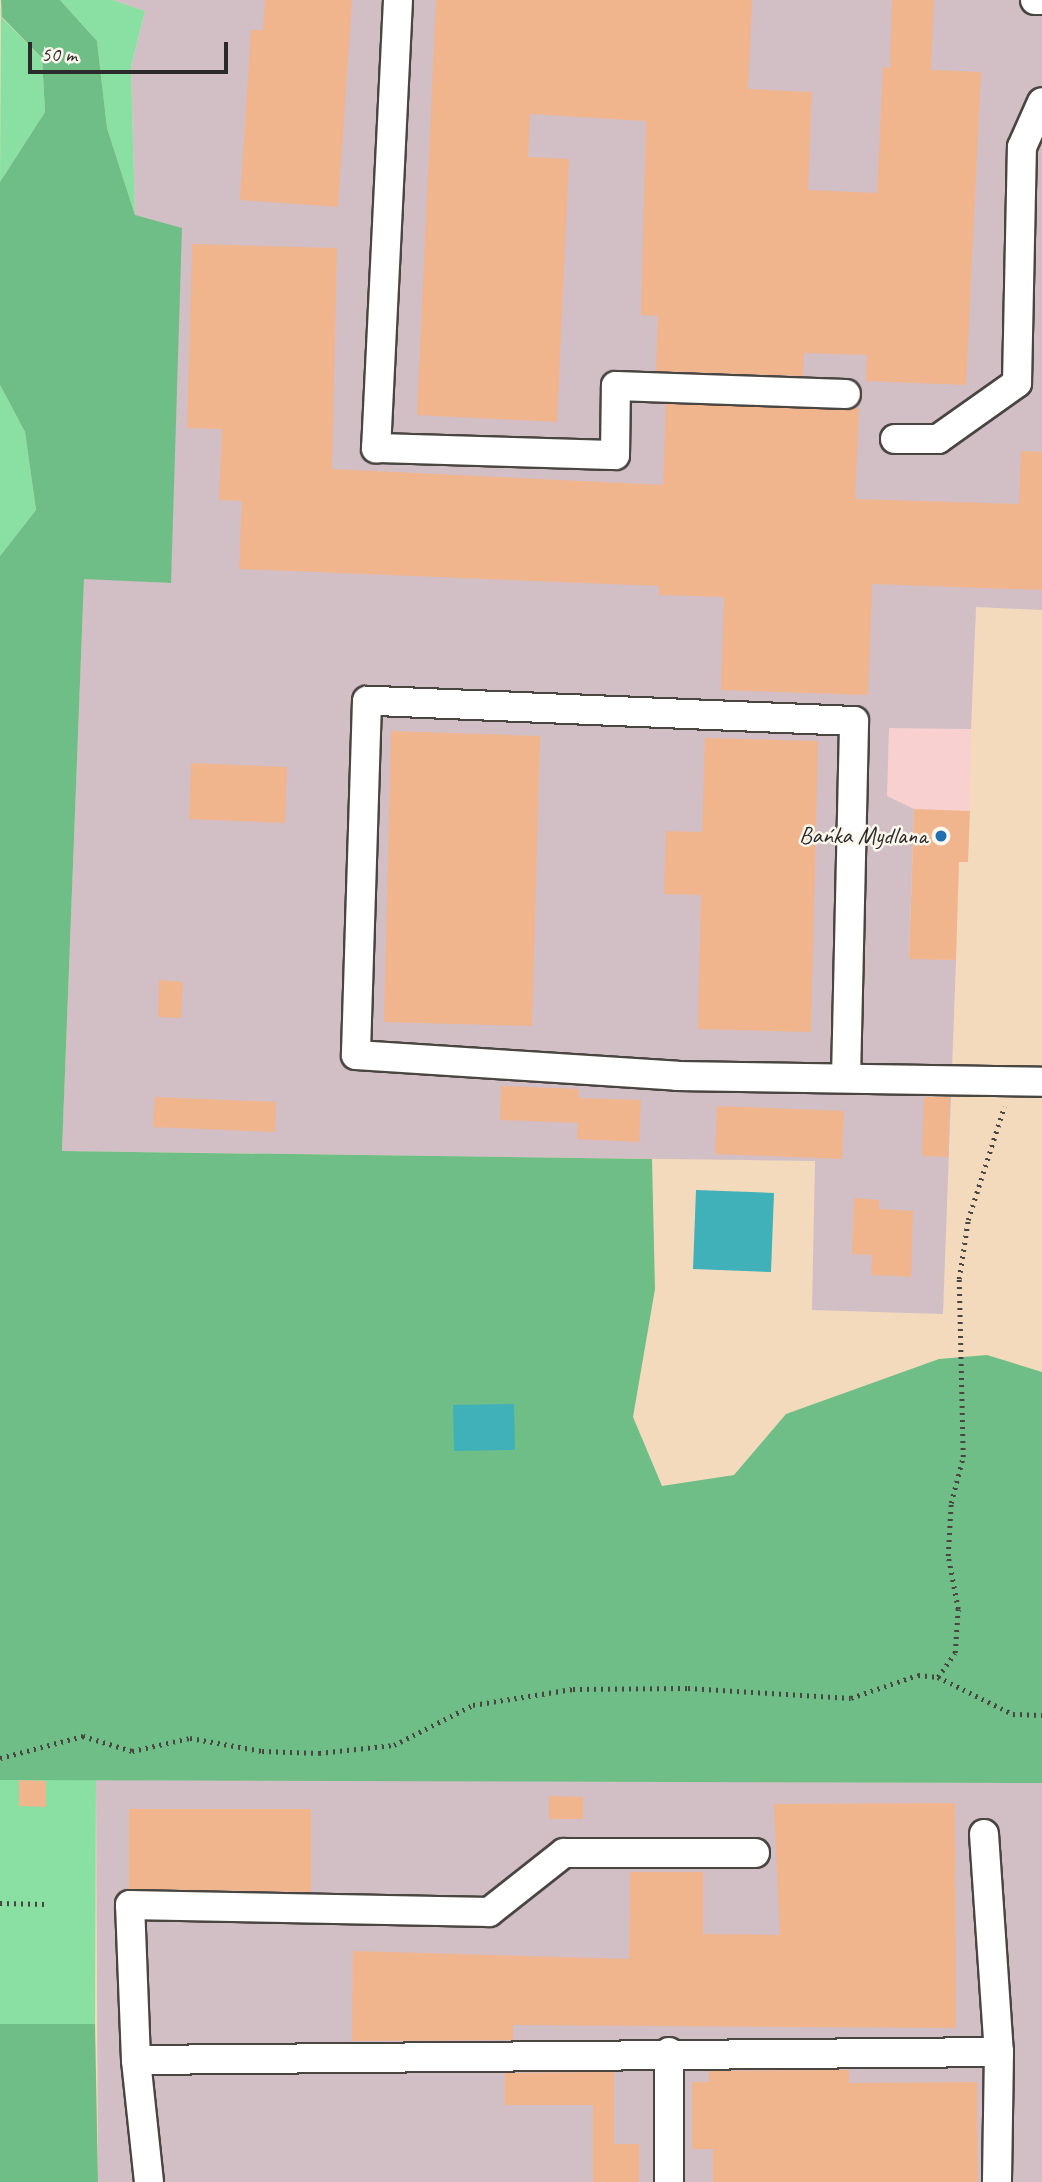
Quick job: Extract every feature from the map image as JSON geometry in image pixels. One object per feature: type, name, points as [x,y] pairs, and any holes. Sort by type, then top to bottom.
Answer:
[{"type":"lane","points":[[398,0],[376,448],[615,455],[616,386],[846,394]]},
{"type":"lane","points":[[1035,0],[1041,0]]},
{"type":"lane","points":[[895,439],[938,439],[1017,383],[1022,147],[1042,102]]},
{"type":"lane","points":[[846,1078],[854,721],[367,701],[356,1055],[677,1076],[1042,1082]]},
{"type":"lane","points":[[984,1834],[999,2052],[997,2182]]},
{"type":"lane","points":[[149,2182],[136,2060],[130,1905],[489,1912],[564,1853],[755,1853]]},
{"type":"lane","points":[[136,2060],[669,2052],[999,2052]]},
{"type":"lane","points":[[668,2182],[669,2052]]},
{"type":"path","points":[[938,1677],[955,1653],[958,1609],[948,1556],[951,1503],[963,1457],[959,1279],[968,1220],[1012,1081]]},
{"type":"path","points":[[0,1758],[83,1736],[132,1751],[190,1738],[262,1751],[319,1753],[394,1745],[473,1705],[573,1689],[688,1688],[851,1698],[918,1675],[938,1677],[1013,1714],[1042,1715]]},
{"type":"path","points":[[0,1903],[46,1904]]},
{"type":"shaded area","points":[[113,0],[1042,0],[1042,610],[976,607],[971,729],[889,728],[887,796],[914,809],[909,958],[956,960],[943,1314],[812,1310],[815,1161],[62,1151],[84,578],[170,583],[135,215],[131,67],[145,11]]},
{"type":"shaded area","name":"Bańka Mydlana","points":[[889,727],[971,729],[968,862],[959,863],[956,960],[909,959],[914,809],[887,796]]},
{"type":"shaded area","points":[[96,1780],[1042,1783],[1042,2182],[98,2182]]},
{"type":"green space","points":[[1,0],[2,18],[42,58],[45,112],[0,182]]},
{"type":"green space","points":[[1,0],[60,0],[97,41],[107,128],[135,215],[182,228],[171,583],[84,579],[62,1151],[652,1159],[655,1289],[633,1417],[662,1486],[734,1475],[786,1414],[939,1359],[987,1355],[1042,1372],[1042,1783],[0,1780],[0,556],[36,510],[25,432],[0,385],[0,182],[45,112],[42,58],[2,17]]},
{"type":"green space","points":[[60,0],[113,0],[145,11],[131,67],[135,215],[107,128],[97,41]]},
{"type":"green space","points":[[0,385],[25,432],[36,510],[0,556]]},
{"type":"green space","points":[[0,1780],[96,1780],[95,2024],[0,2024]]},
{"type":"green space","points":[[0,2024],[95,2024],[98,2182],[0,2182]]},
{"type":"water","points":[[696,1190],[774,1193],[771,1272],[693,1269]]},
{"type":"water","points":[[514,1404],[515,1450],[454,1451],[453,1405]]},
{"type":"building","points":[[265,0],[352,0],[338,207],[240,200],[251,30],[263,30]]},
{"type":"building","points":[[436,0],[752,0],[748,89],[812,92],[808,190],[877,193],[883,67],[890,68],[892,0],[934,0],[931,70],[981,72],[966,385],[866,381],[867,355],[804,353],[803,376],[656,371],[658,316],[641,315],[646,121],[530,114],[528,157],[569,159],[557,422],[417,415]]},
{"type":"building","points":[[192,244],[337,248],[332,469],[663,485],[666,404],[859,408],[855,499],[1019,504],[1021,451],[1042,452],[1042,590],[872,584],[868,695],[721,690],[724,597],[659,595],[659,586],[239,569],[242,501],[219,500],[222,429],[187,428]]},
{"type":"building","points":[[391,731],[540,736],[532,1026],[384,1022]]},
{"type":"building","points":[[705,738],[818,741],[811,1032],[698,1029],[701,895],[664,894],[666,831],[702,832]]},
{"type":"building","points":[[191,763],[287,767],[285,823],[189,819]]},
{"type":"building","points":[[914,809],[970,811],[968,862],[959,862],[956,960],[909,959]]},
{"type":"building","points":[[159,980],[183,982],[181,1018],[158,1017]]},
{"type":"building","points":[[501,1086],[579,1089],[579,1098],[641,1100],[639,1142],[577,1139],[578,1123],[500,1120]]},
{"type":"building","points":[[155,1097],[276,1102],[275,1132],[153,1127]]},
{"type":"building","points":[[924,1097],[950,1097],[948,1157],[922,1156]]},
{"type":"building","points":[[717,1106],[844,1111],[842,1159],[715,1154]]},
{"type":"building","points":[[854,1198],[879,1200],[879,1209],[913,1211],[911,1277],[871,1275],[872,1255],[852,1254]]},
{"type":"building","points":[[19,1780],[46,1781],[46,1807],[19,1806]]},
{"type":"building","points":[[549,1796],[583,1797],[583,1819],[549,1819]]},
{"type":"building","points":[[955,1803],[956,2028],[513,2025],[513,2040],[352,2041],[353,1951],[629,1959],[630,1872],[703,1872],[703,1934],[780,1935],[774,1804]]},
{"type":"building","points":[[129,1809],[311,1809],[311,1892],[129,1889]]},
{"type":"building","points":[[849,2070],[849,2083],[977,2082],[978,2182],[713,2182],[713,2149],[692,2149],[692,2082],[709,2082],[709,2071]]},
{"type":"building","points":[[614,2072],[614,2144],[639,2144],[639,2182],[593,2182],[593,2105],[505,2105],[505,2073]]},
{"type":"place","name":"Bańka Mydlana","points":[[941,836]]}]
